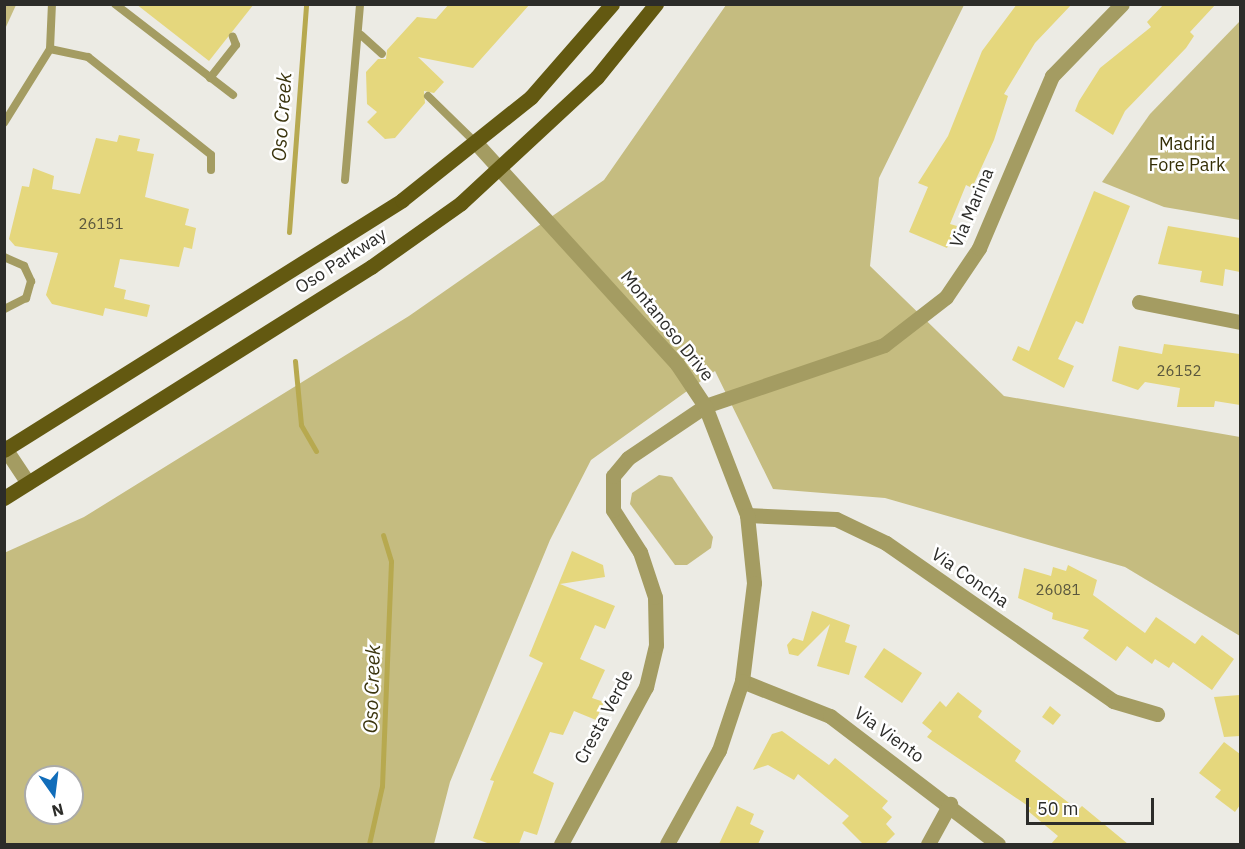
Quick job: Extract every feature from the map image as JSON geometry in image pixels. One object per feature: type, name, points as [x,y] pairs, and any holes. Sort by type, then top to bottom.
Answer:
[{"type":"main road","name":"Oso Parkway","points":[[5,449],[402,200],[531,97],[612,4]]},
{"type":"main road","name":"Oso Parkway","points":[[4,498],[371,267],[501,171],[597,77],[656,4]]},
{"type":"street","name":"Via Marina","points":[[705,406],[884,345],[946,297],[980,248],[1052,76],[1122,4]]},
{"type":"street","name":"Montanoso Drive","points":[[476,143],[638,316],[705,406],[747,514],[754,584],[742,681],[719,750],[667,844]]},
{"type":"street","points":[[1139,303],[1240,322]]},
{"type":"street","name":"Cresta Verde","points":[[561,844],[645,687],[656,645],[649,573],[613,510],[609,487],[628,458],[705,406]]},
{"type":"street","points":[[5,449],[28,483]]},
{"type":"street","name":"Via Concha","points":[[747,514],[836,519],[886,543],[1113,701],[1157,714]]},
{"type":"street","name":"Via Viento","points":[[742,681],[830,716],[950,804],[998,844]]},
{"type":"street","points":[[928,844],[950,804]]},
{"type":"lane","points":[[4,123],[50,49],[52,4]]},
{"type":"lane","points":[[115,4],[233,95]]},
{"type":"lane","points":[[345,180],[361,34],[360,4]]},
{"type":"lane","points":[[361,34],[382,54]]},
{"type":"lane","points":[[210,78],[236,45],[233,37]]},
{"type":"lane","points":[[50,49],[88,57],[211,155],[211,170]]},
{"type":"lane","points":[[428,96],[476,143]]},
{"type":"lane","points":[[4,257],[24,266],[31,281],[26,298],[4,309]]},
{"type":"green space","points":[[4,5],[16,5],[5,29]]},
{"type":"green space","points":[[726,5],[964,5],[879,178],[870,266],[1004,396],[1240,437],[1240,636],[1125,567],[885,498],[773,489],[715,371],[591,460],[550,540],[450,782],[434,844],[5,844],[4,553],[84,517],[409,316],[604,180]]},
{"type":"green space","name":"Madrid Fore Park","points":[[1240,21],[1240,220],[1164,207],[1102,182],[1150,114]]},
{"type":"green space","points":[[659,475],[672,477],[713,537],[711,548],[687,565],[675,565],[630,504],[632,493]]},
{"type":"building","points":[[136,4],[254,4],[209,61]]},
{"type":"building","points":[[449,4],[530,4],[473,68],[418,57],[444,82],[434,93],[424,91],[425,103],[395,138],[385,139],[367,122],[377,112],[367,104],[366,72],[378,59],[386,59],[387,50],[417,17],[436,19]]},
{"type":"building","points":[[1017,4],[1072,4],[1035,43],[1004,94],[1008,96],[994,140],[972,188],[966,185],[950,224],[957,226],[947,248],[909,232],[928,187],[918,183],[948,136],[982,51]]},
{"type":"building","points":[[1164,4],[1216,4],[1190,32],[1194,36],[1186,48],[1125,111],[1113,135],[1075,111],[1100,68],[1151,27],[1147,22]]},
{"type":"building","points":[[119,135],[140,139],[137,151],[154,154],[145,197],[189,209],[185,225],[196,228],[192,249],[184,247],[179,267],[120,259],[114,287],[126,290],[124,299],[150,305],[147,317],[105,308],[103,316],[52,304],[46,295],[58,253],[15,246],[9,239],[22,186],[29,187],[33,168],[54,176],[52,189],[80,194],[96,138],[117,142]]},
{"type":"building","points":[[1094,191],[1130,206],[1083,324],[1076,321],[1058,359],[1074,366],[1064,388],[1012,360],[1018,346],[1029,351]]},
{"type":"building","points":[[1168,226],[1240,238],[1240,272],[1225,269],[1223,286],[1200,282],[1202,271],[1158,264]]},
{"type":"building","points":[[1164,344],[1240,354],[1240,405],[1215,401],[1214,407],[1177,407],[1180,388],[1145,382],[1138,390],[1112,381],[1119,346],[1162,354]]},
{"type":"building","points":[[572,551],[603,565],[605,577],[560,584],[615,606],[605,629],[595,625],[580,659],[605,670],[592,698],[604,702],[596,720],[574,711],[563,735],[550,732],[533,773],[554,783],[537,835],[524,831],[519,844],[490,844],[473,838],[494,781],[490,780],[543,663],[529,656]]},
{"type":"building","points":[[1068,565],[1097,580],[1093,595],[1145,633],[1156,617],[1195,644],[1202,635],[1234,659],[1212,690],[1173,662],[1169,668],[1155,659],[1152,664],[1127,646],[1116,661],[1083,638],[1089,630],[1052,619],[1053,613],[1018,598],[1024,568],[1051,576],[1053,567],[1066,571]]},
{"type":"building","points":[[812,611],[850,625],[845,642],[857,646],[849,675],[817,666],[830,624],[798,656],[789,654],[787,645],[793,638],[803,641]]},
{"type":"building","points":[[884,648],[922,673],[902,703],[864,677]]},
{"type":"building","points":[[958,692],[982,711],[978,717],[1021,751],[1015,761],[1078,810],[1082,806],[1128,844],[1051,844],[1058,836],[1028,811],[1031,808],[927,737],[932,731],[922,723],[940,701],[946,707]]},
{"type":"building","points":[[1240,695],[1240,736],[1224,737],[1214,697]]},
{"type":"building","points":[[1050,706],[1061,715],[1053,725],[1042,717]]},
{"type":"building","points":[[782,731],[829,765],[835,758],[888,801],[882,808],[892,817],[886,824],[895,834],[885,844],[863,844],[842,823],[849,816],[798,774],[794,780],[768,765],[753,770],[772,734]]},
{"type":"building","points":[[1224,742],[1240,754],[1240,805],[1235,812],[1215,797],[1221,790],[1199,773]]},
{"type":"building","points":[[737,806],[754,814],[750,824],[764,831],[758,844],[719,844]]},
{"type":"waterway","name":"Oso Creek","points":[[289,232],[306,4]]},
{"type":"waterway","name":"Oso Creek","points":[[295,361],[301,425],[316,451]]},
{"type":"waterway","name":"Oso Creek","points":[[369,844],[382,786],[391,561],[383,535]]}]
